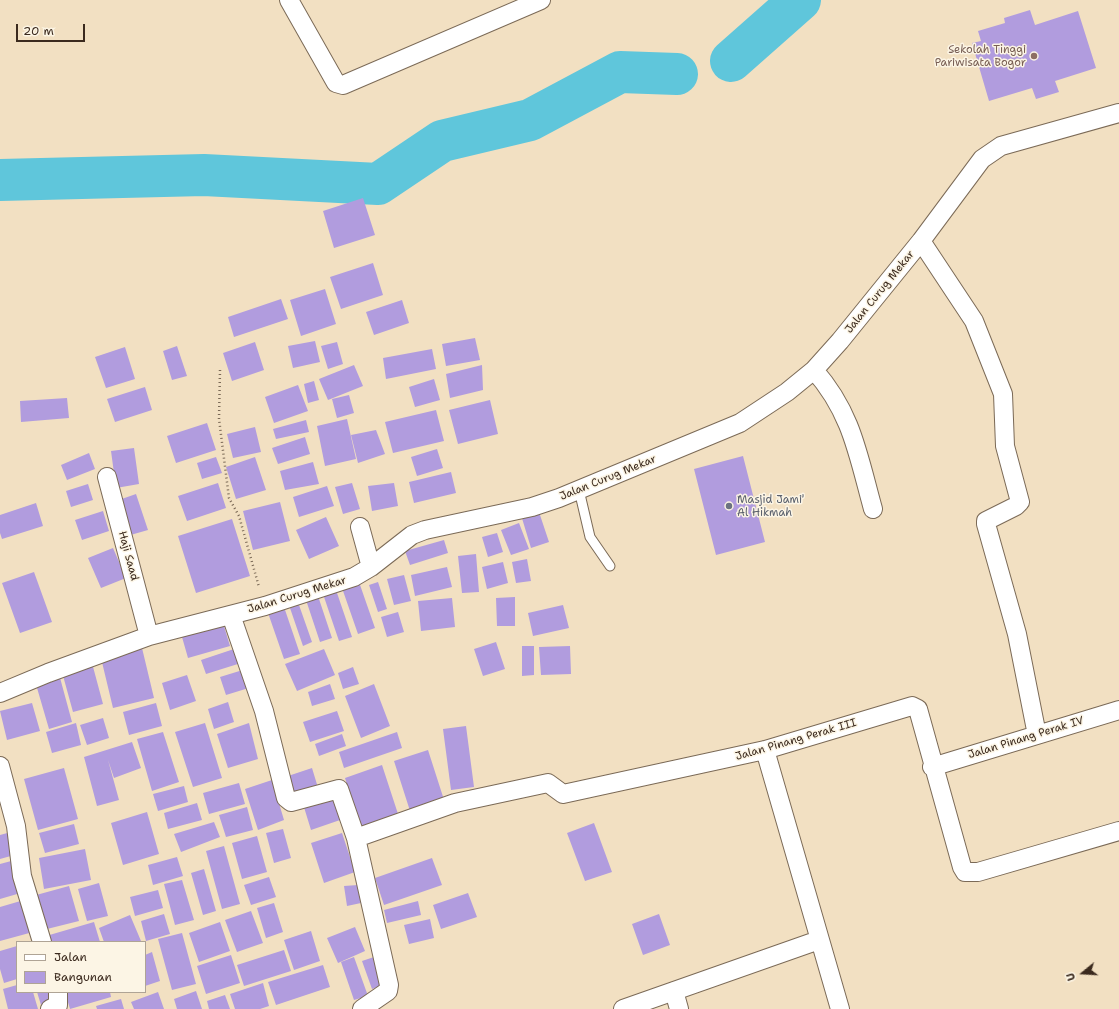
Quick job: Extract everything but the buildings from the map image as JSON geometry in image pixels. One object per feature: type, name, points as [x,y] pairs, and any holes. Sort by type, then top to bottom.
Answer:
[{"type":"street","points":[[289,0],[336,83],[343,85],[541,0]]},
{"type":"street","name":"Jalan Curug Mekar","points":[[0,693],[48,673],[148,636],[265,606],[354,577],[370,567],[412,535],[424,530],[532,507],[580,490],[740,423],[787,392],[814,370],[840,341],[921,241],[982,159],[1001,146],[1119,113]]},
{"type":"street","points":[[921,241],[974,321],[1003,394],[1005,446],[1020,502],[1016,506],[986,521],[986,524],[1017,634],[1037,735]]},
{"type":"street","points":[[814,370],[827,385],[845,414],[873,509]]},
{"type":"street","name":"Haji Saad","points":[[107,476],[148,636]]},
{"type":"street","points":[[360,527],[370,567]]},
{"type":"street","points":[[231,614],[264,711],[286,798],[291,802],[339,789],[356,838],[389,985],[388,991],[362,1009]]},
{"type":"street","name":"Jalan Pinang Perak III","points":[[356,838],[455,803],[479,797],[548,784],[564,794],[765,750],[912,706],[918,709],[932,767],[962,867],[965,872],[978,872],[1119,831]]},
{"type":"street","name":"Jalan Pinang Perak IV","points":[[932,767],[1119,710]]},
{"type":"street","points":[[765,750],[840,1009]]},
{"type":"street","points":[[0,766],[16,826],[24,883],[42,941]]},
{"type":"street","points":[[623,1009],[819,940]]},
{"type":"street","points":[[674,991],[679,1009]]},
{"type":"street","points":[[50,1009],[58,1005],[58,993]]},
{"type":"lane","points":[[580,490],[590,537],[610,566]]},
{"type":"path","points":[[220,370],[219,419],[229,498],[239,516],[265,606]]},
{"type":"waterway","points":[[731,61],[800,0]]},
{"type":"waterway","points":[[0,180],[204,175],[378,184],[442,141],[530,120],[620,72],[677,74]]},
{"type":"place","name":"Sekolah Tinggi Pariwisata Bogor","points":[[1034,56]]},
{"type":"place","name":"Masjid Jami' Al Hikmah","points":[[729,506]]}]
